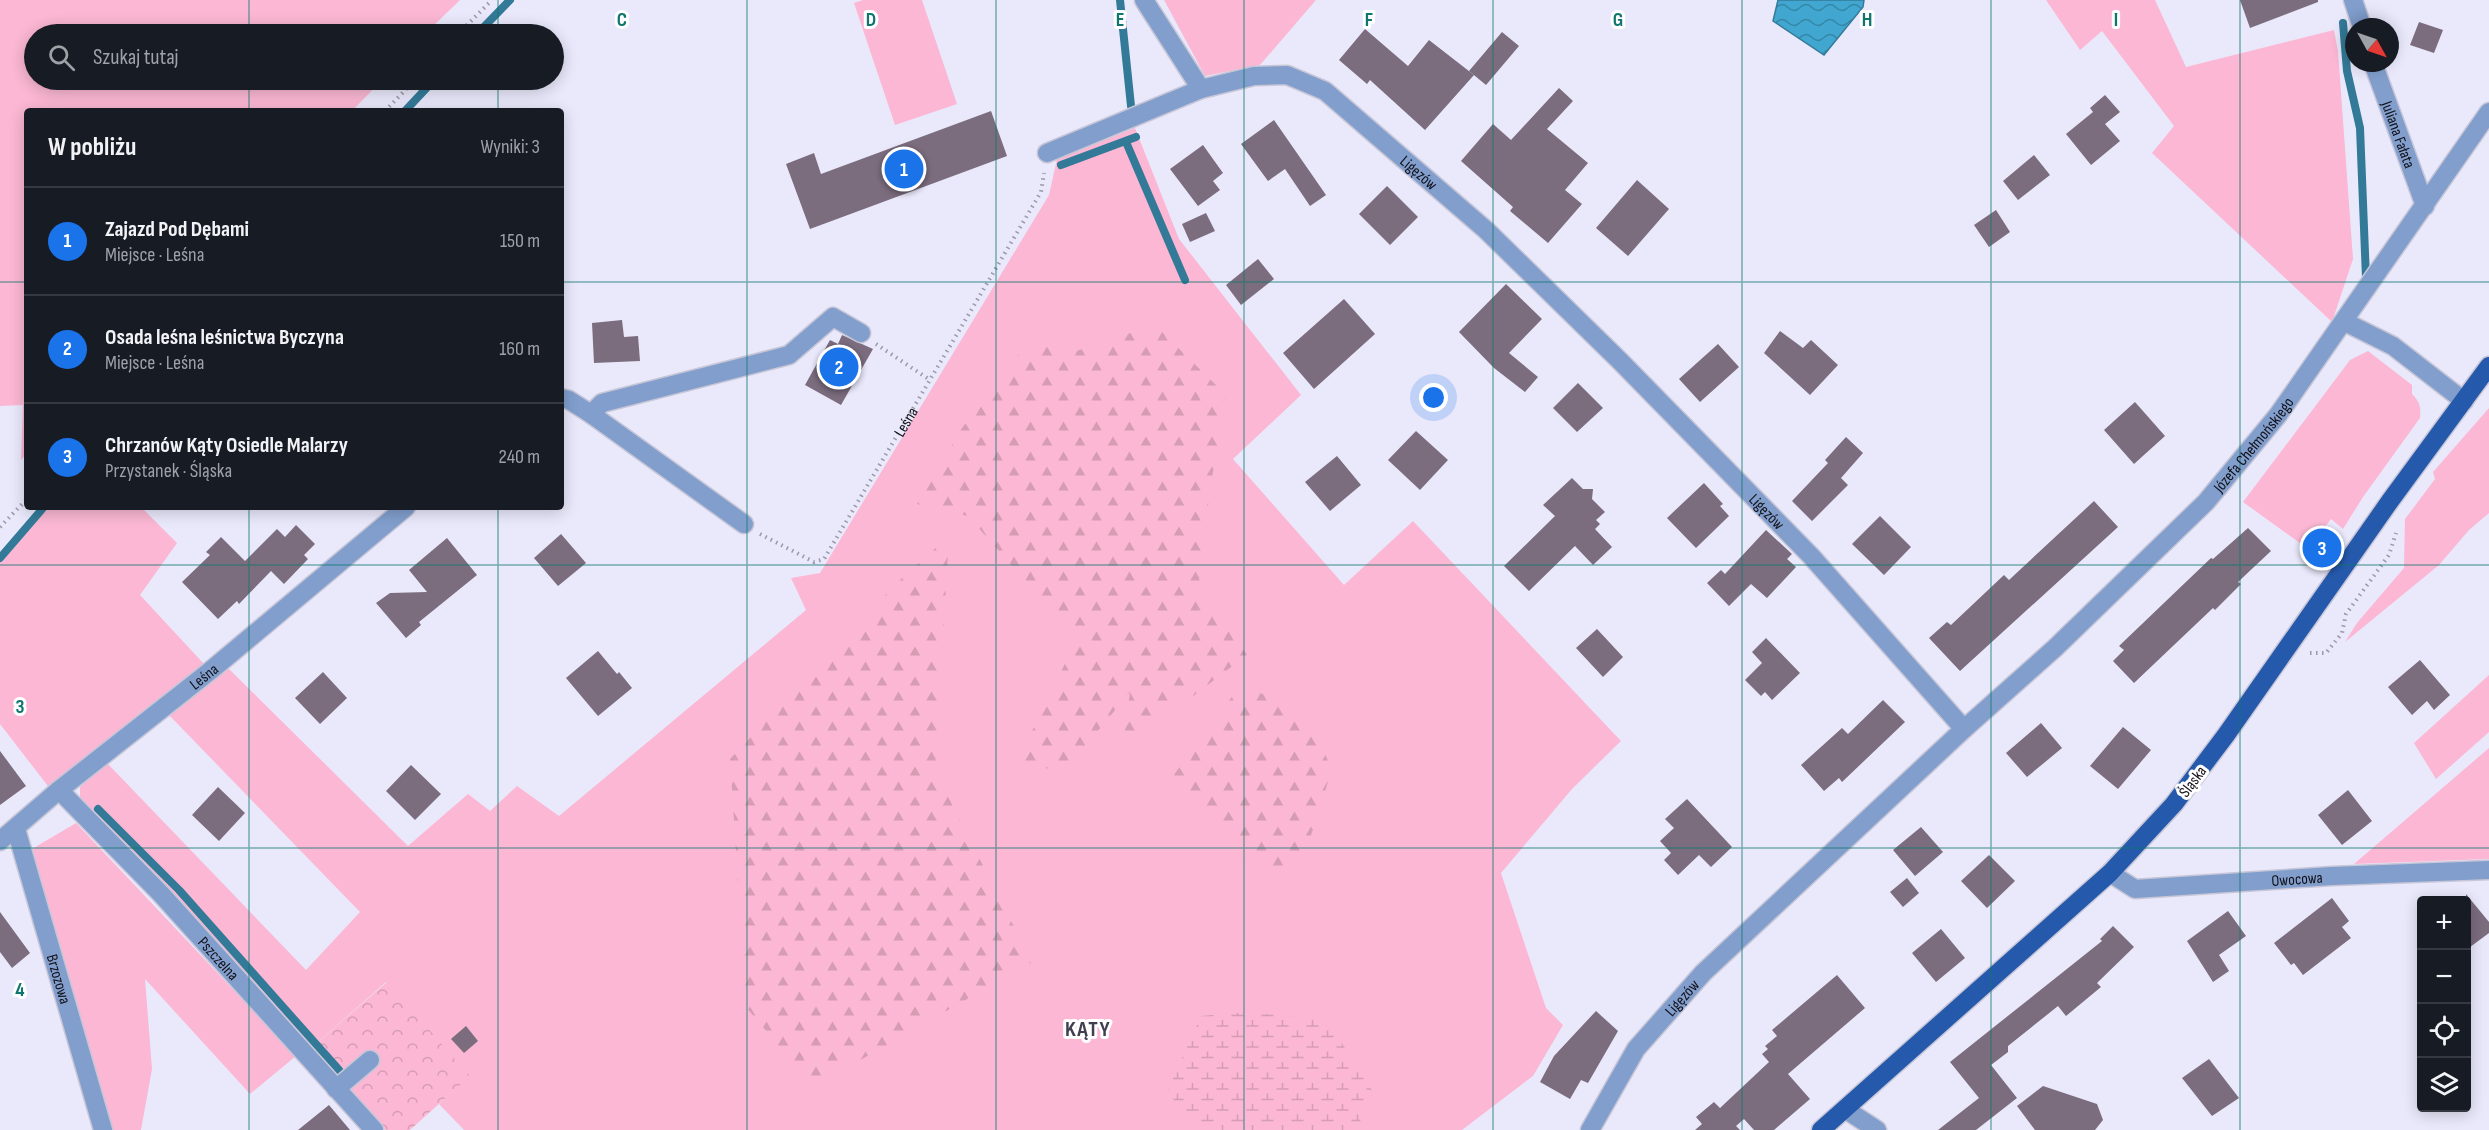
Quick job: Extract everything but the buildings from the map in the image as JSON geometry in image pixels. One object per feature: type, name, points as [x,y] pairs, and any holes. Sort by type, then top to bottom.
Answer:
[{"type":"main road","name":"Śląska","points":[[1821,1130],[2110,873],[2174,804],[2226,735],[2390,501],[2489,366]]},
{"type":"street","points":[[1047,153],[1201,89],[1144,0]]},
{"type":"street","points":[[2353,0],[2359,18]]},
{"type":"street","name":"Juliana Fałata","points":[[2376,72],[2425,206]]},
{"type":"street","name":"Ligęzów","points":[[1201,89],[1254,76],[1287,75],[1325,91],[1485,230],[1620,361],[1811,556],[1964,729],[1703,973],[1636,1049],[1590,1130]]},
{"type":"street","name":"Józefa Chełmońskiego","points":[[1964,729],[2055,648],[2206,502],[2278,415],[2345,322],[2489,112]]},
{"type":"street","points":[[591,414],[602,403],[789,355],[833,317],[861,333]]},
{"type":"street","points":[[2345,322],[2393,346],[2464,401]]},
{"type":"street","points":[[564,399],[591,414],[744,524]]},
{"type":"street","name":"Leśna","points":[[0,841],[59,790],[210,671],[402,510]]},
{"type":"street","name":"Pszczelna","points":[[59,790],[161,894],[374,1130]]},
{"type":"street","name":"Brzozowa","points":[[16,829],[103,1130]]},
{"type":"street","name":"Owocowa","points":[[2110,873],[2135,889],[2332,876],[2489,870]]},
{"type":"street","points":[[336,1089],[370,1060]]},
{"type":"street","points":[[1845,1109],[1877,1130]]},
{"type":"path","points":[[468,24],[492,0]]},
{"type":"path","points":[[389,108],[406,90]]},
{"type":"path","name":"Leśna","points":[[744,524],[814,562],[824,559],[1041,192],[1047,153]]},
{"type":"path","points":[[861,333],[930,380]]},
{"type":"path","points":[[0,527],[24,501]]},
{"type":"path","points":[[2306,653],[2326,653],[2342,633],[2346,614],[2389,555],[2397,526]]},
{"type":"green space","points":[[0,0],[460,0],[435,24],[24,24],[24,90],[372,90],[355,108],[24,108],[24,456],[21,460],[23,405],[0,406]]},
{"type":"green space","points":[[863,0],[922,0],[957,104],[895,125],[854,3]]},
{"type":"green space","points":[[1164,0],[1316,0],[1260,65],[1205,76]]},
{"type":"green space","points":[[2046,0],[2155,0],[2186,67],[2334,30],[2338,51],[2353,259],[2332,322],[2152,153],[2174,126],[2102,31],[2080,50]]},
{"type":"green space","points":[[1135,128],[1179,239],[1301,395],[1233,459],[1344,585],[1413,521],[1621,741],[1572,789],[1501,873],[1546,1008],[1563,1025],[1533,1076],[1462,1130],[464,1130],[439,1104],[469,1076],[386,982],[309,1050],[172,892],[123,846],[80,799],[80,787],[107,763],[306,970],[360,912],[168,714],[228,668],[408,846],[468,794],[490,811],[517,786],[559,816],[806,610],[791,578],[820,573],[1049,195],[1057,159]]},
{"type":"green space","points":[[1155,325],[1225,394],[1200,556],[1199,589],[1247,655],[1122,750],[1130,692],[1063,773],[1018,760],[1077,639],[968,516],[917,504],[962,428],[1029,341],[1067,354]]},
{"type":"green space","points":[[2368,351],[2412,385],[2412,394],[2419,405],[2420,418],[2363,497],[2343,529],[2331,519],[2308,549],[2243,502],[2350,360]]},
{"type":"green space","points":[[2489,408],[2489,513],[2469,530],[2439,565],[2345,642],[2357,623],[2404,568],[2405,519],[2435,479],[2433,472]]},
{"type":"green space","points":[[47,510],[144,510],[177,543],[140,595],[204,664],[51,790],[0,724],[0,557]]},
{"type":"green space","points":[[949,536],[935,771],[1032,962],[813,1087],[746,1007],[730,759],[899,581]]},
{"type":"green space","points":[[2489,675],[2489,732],[2436,779],[2414,743]]},
{"type":"green space","points":[[1240,686],[1303,708],[1332,769],[1300,870],[1254,866],[1170,780]]},
{"type":"green space","points":[[2489,748],[2489,859],[2354,864]]},
{"type":"green space","points":[[76,823],[296,1056],[250,1094],[145,979],[152,1069],[141,1130],[113,1130],[110,1127],[37,881],[32,849]]},
{"type":"green space","points":[[387,982],[470,1076],[410,1130],[385,1130],[309,1050]]},
{"type":"green space","points":[[1248,1012],[1327,1020],[1375,1095],[1355,1130],[1199,1130],[1167,1092],[1201,1016]]},
{"type":"water","points":[[1778,0],[1864,0],[1863,7],[1824,55],[1773,21]]},
{"type":"waterway","points":[[487,24],[510,0]]},
{"type":"waterway","points":[[1120,0],[1131,106]]},
{"type":"waterway","points":[[2343,23],[2347,71],[2360,128],[2366,278]]},
{"type":"waterway","points":[[408,108],[425,90]]},
{"type":"waterway","points":[[1061,165],[1136,137]]},
{"type":"waterway","points":[[1126,142],[1185,280]]},
{"type":"waterway","points":[[0,558],[41,510]]},
{"type":"waterway","points":[[98,809],[179,890],[339,1070]]},
{"type":"place","name":"Zajazd Pod Dębami","points":[[904,169]]},
{"type":"place","name":"Osada leśna leśnictwa Byczyna","points":[[839,367]]},
{"type":"place","name":"Chrzanów Kąty Osiedle Malarzy","points":[[2322,548]]},
{"type":"district","name":"KĄTY","points":[[1088,1028]]}]
